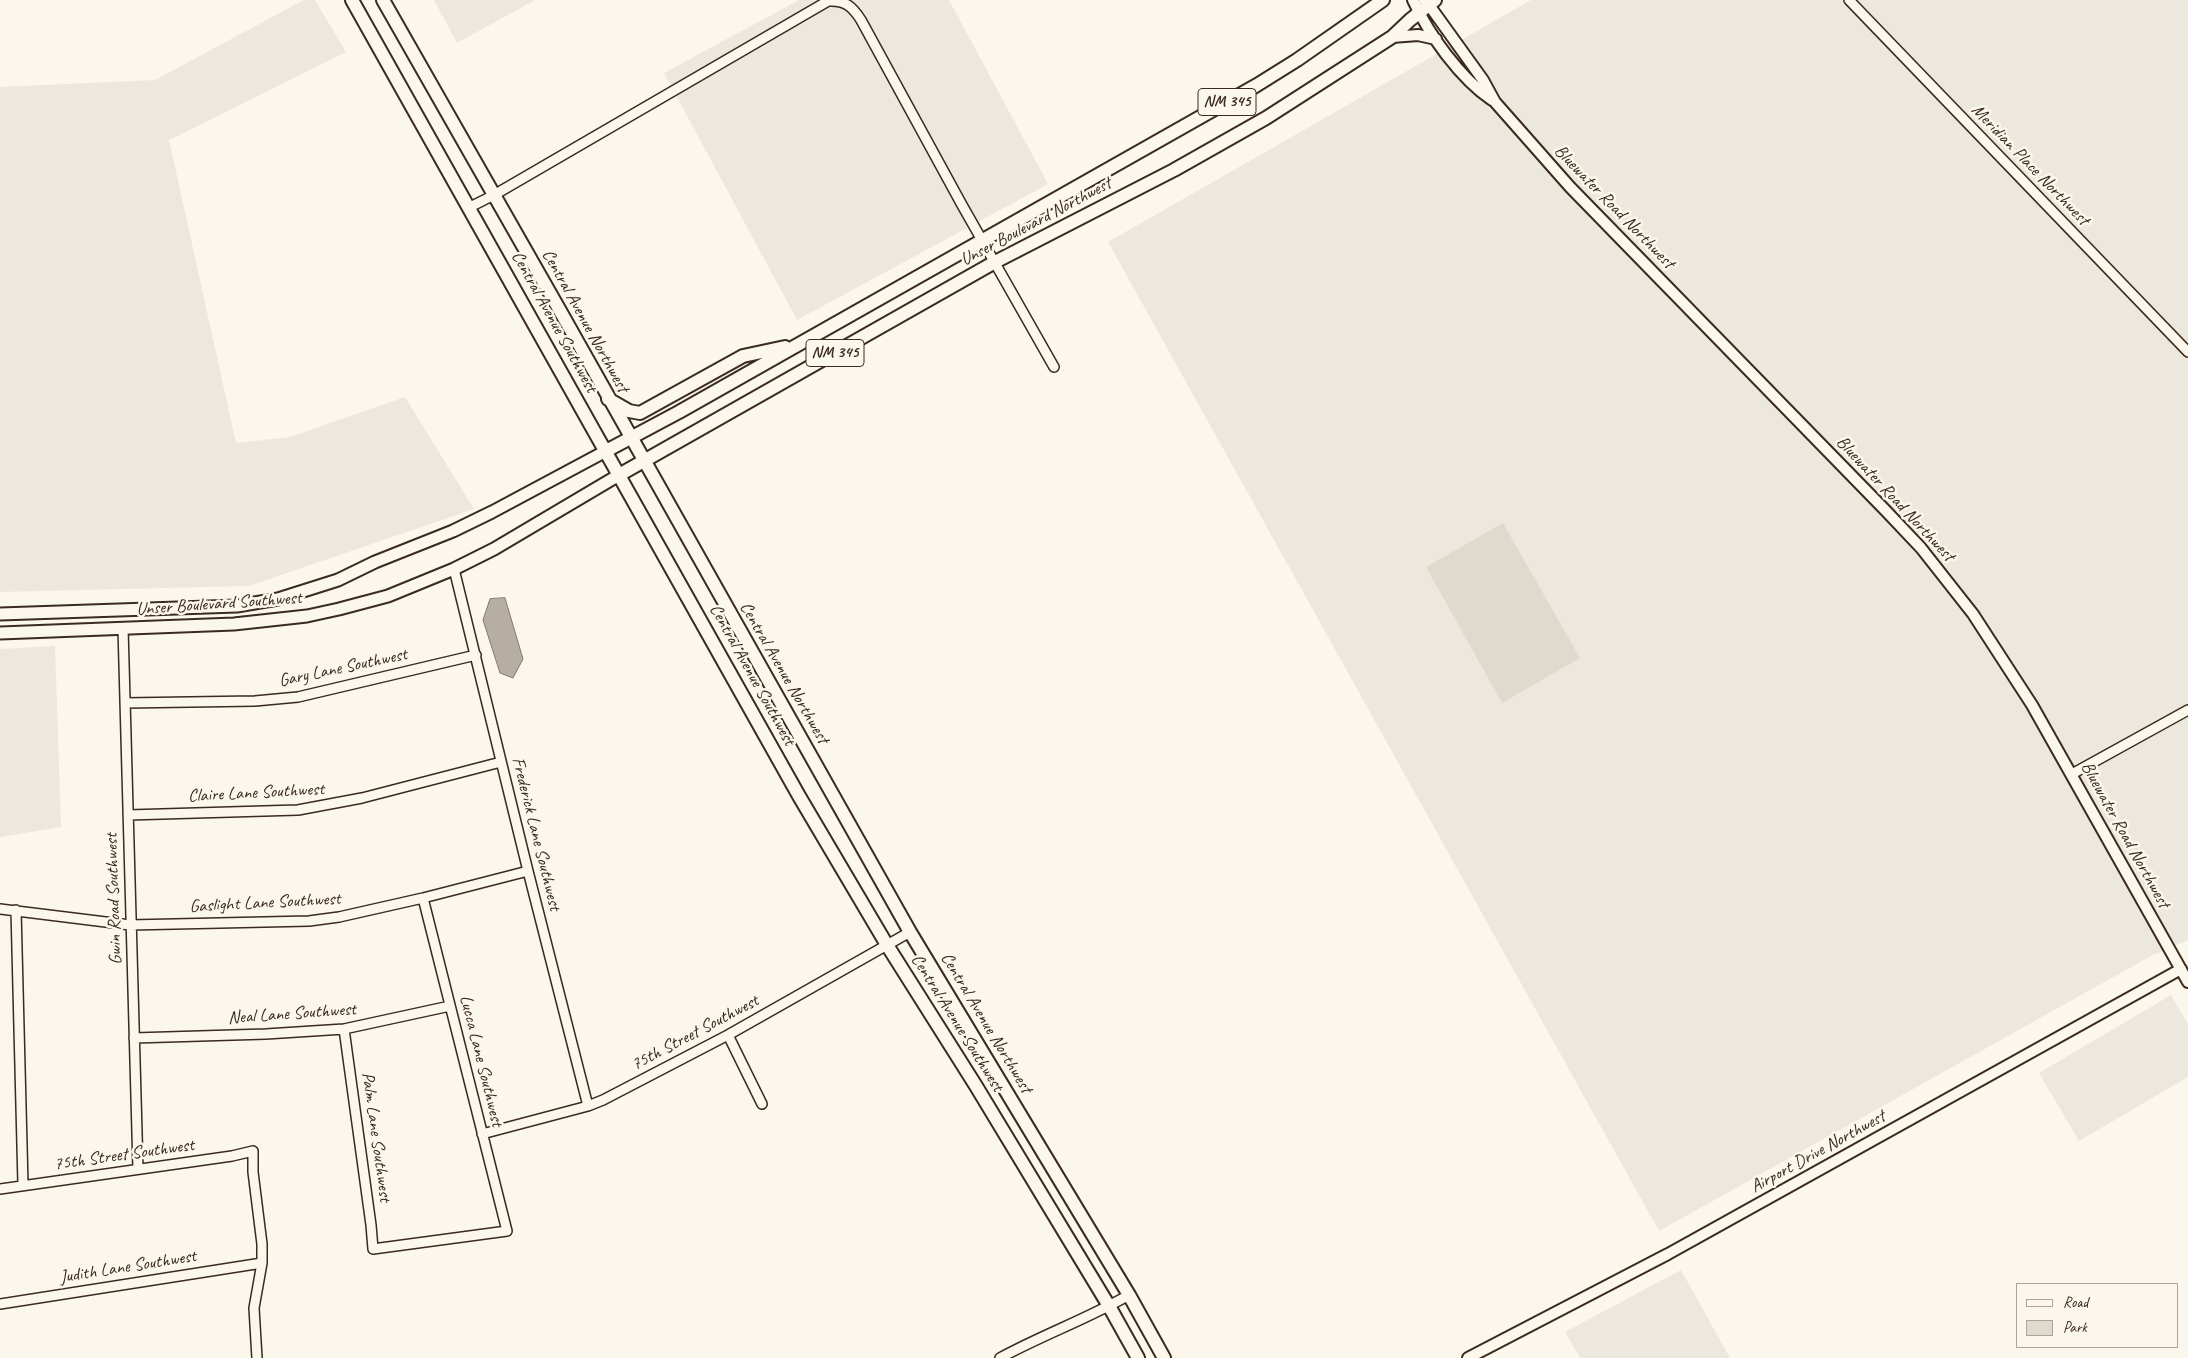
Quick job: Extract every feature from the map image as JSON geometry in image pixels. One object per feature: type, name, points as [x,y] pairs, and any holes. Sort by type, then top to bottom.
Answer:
[{"type":"main road","name":"Central Avenue Southwest","points":[[352,0],[800,796],[887,945],[976,1086],[1109,1306],[1138,1358]]},
{"type":"main road","name":"Central Avenue Northwest","points":[[383,0],[910,932],[1129,1295],[1164,1358]]},
{"type":"main road","name":"Unser Boulevard Northwest","points":[[630,438],[1257,85],[1297,60],[1383,0]]},
{"type":"main road","name":"Unser Boulevard Northwest","points":[[644,462],[995,262],[1174,170],[1266,118],[1392,37],[1429,2]]},
{"type":"main road","points":[[608,399],[629,411],[640,412],[743,356],[797,345]]},
{"type":"main road","name":"NM 345","points":[[606,451],[630,438]]},
{"type":"main road","name":"Unser Boulevard Southwest","points":[[0,614],[237,606],[278,599],[338,580],[375,562],[452,531],[492,512],[606,451]]},
{"type":"main road","name":"NM 345","points":[[619,475],[644,462]]},
{"type":"main road","name":"Unser Boulevard Southwest","points":[[0,632],[234,624],[307,616],[388,596],[454,569],[494,549],[619,475]]},
{"type":"street","points":[[470,207],[494,195],[828,1],[838,0],[847,2],[858,15],[1054,367]]},
{"type":"street","name":"Bluewater Road Northwest","points":[[1412,0],[1436,39],[1474,87],[1495,102],[1570,187],[1920,548],[1981,624],[2032,705],[2072,774],[2188,982]]},
{"type":"street","name":"Meridian Place Northwest","points":[[1849,0],[2187,348]]},
{"type":"street","name":"Bluewater Road Northwest","points":[[1429,2],[1484,80],[1495,102]]},
{"type":"street","points":[[1392,37],[1418,35],[1436,39]]},
{"type":"street","name":"Frederick Lane Southwest","points":[[454,569],[588,1106]]},
{"type":"street","name":"Gwin Road Southwest","points":[[123,628],[138,1169]]},
{"type":"street","name":"Gary Lane Southwest","points":[[125,703],[255,701],[298,697],[476,655]]},
{"type":"street","points":[[2072,774],[2188,710]]},
{"type":"street","name":"Claire Lane Southwest","points":[[128,815],[298,810],[325,806],[501,762]]},
{"type":"street","name":"Gaslight Lane Southwest","points":[[0,909],[130,925],[309,921],[339,917],[423,898],[528,871]]},
{"type":"street","name":"Lucca Lane Southwest","points":[[423,898],[507,1231]]},
{"type":"street","points":[[16,910],[23,1186]]},
{"type":"street","name":"75th Street Southwest","points":[[482,1134],[588,1106],[728,1036],[910,932]]},
{"type":"street","name":"Airport Drive Northwest","points":[[1468,1358],[1668,1254],[2181,969]]},
{"type":"street","name":"Neal Lane Southwest","points":[[134,1038],[266,1034],[344,1029],[450,1006]]},
{"type":"street","name":"Palm Lane Southwest","points":[[344,1029],[372,1225],[373,1250],[507,1231]]},
{"type":"street","points":[[728,1036],[762,1104]]},
{"type":"street","name":"75th Street Southwest","points":[[0,1189],[232,1156],[253,1150],[253,1172],[262,1244],[262,1263]]},
{"type":"street","points":[[257,1358],[254,1308],[262,1263]]},
{"type":"street","name":"Judith Lane Southwest","points":[[0,1304],[262,1263]]},
{"type":"street","points":[[1000,1358],[1129,1295]]},
{"type":"shaded area","points":[[304,0],[315,0],[346,52],[169,140],[236,443],[290,437],[405,397],[474,509],[249,586],[0,592],[0,87],[155,80]]},
{"type":"shaded area","points":[[434,0],[535,0],[457,43]]},
{"type":"shaded area","points":[[799,0],[949,0],[1048,184],[797,320],[664,73]]},
{"type":"shaded area","points":[[1531,0],[2188,0],[2188,940],[2151,956],[1659,1231],[1108,242]]},
{"type":"shaded area","points":[[505,598],[523,659],[513,678],[500,673],[483,620],[490,599]]},
{"type":"shaded area","points":[[55,646],[61,827],[0,837],[0,649]]},
{"type":"shaded area","points":[[2171,995],[2188,1024],[2188,1077],[2079,1141],[2039,1073]]},
{"type":"shaded area","points":[[1681,1270],[1730,1358],[1580,1358],[1565,1332]]},
{"type":"green space","points":[[1503,523],[1580,658],[1502,703],[1426,567]]}]
